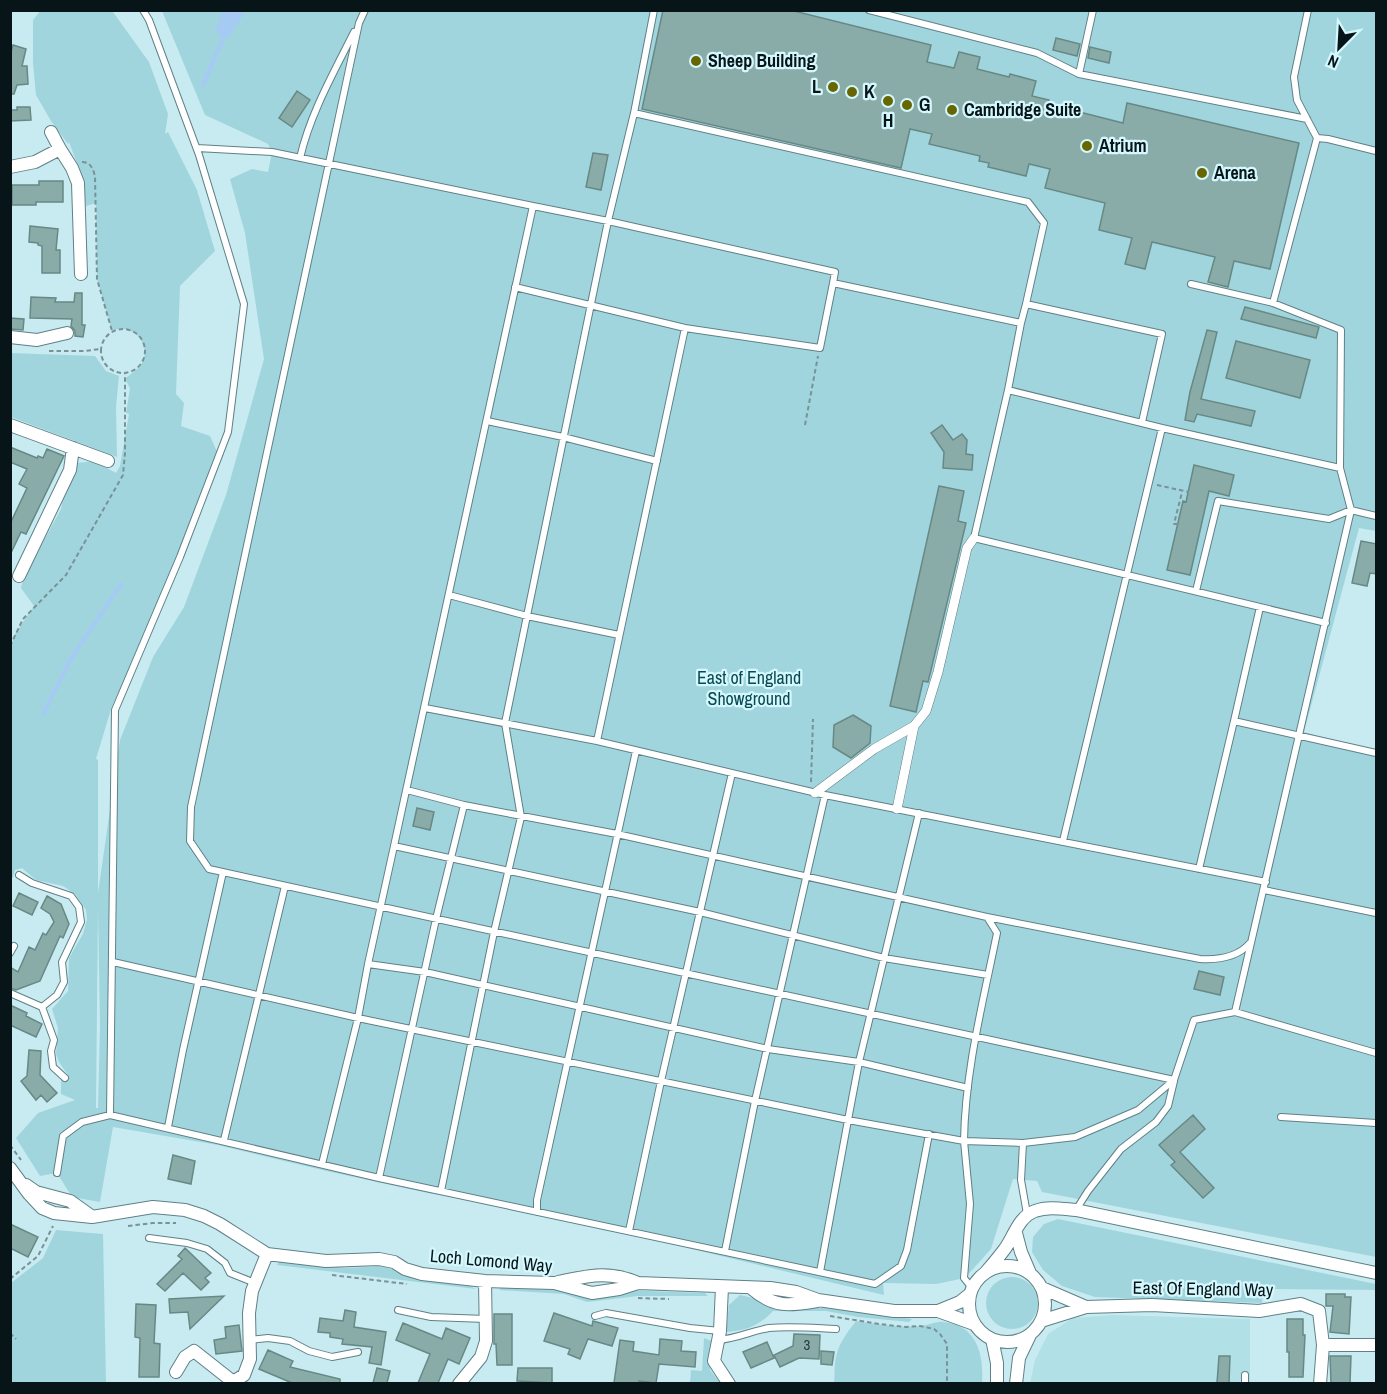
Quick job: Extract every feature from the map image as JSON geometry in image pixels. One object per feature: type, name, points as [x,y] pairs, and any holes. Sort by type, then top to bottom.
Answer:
[{"type":"street","points":[[51,132],[78,183],[81,274]]},
{"type":"street","points":[[10,167],[34,162],[60,149]]},
{"type":"street","points":[[10,337],[37,340],[67,333]]},
{"type":"street","points":[[10,425],[108,461]]},
{"type":"street","points":[[19,576],[70,470],[73,448]]},
{"type":"street","points":[[815,793],[874,749],[914,726],[926,711],[938,672],[967,548],[974,538]]},
{"type":"street","points":[[897,809],[914,726]]},
{"type":"street","name":"Loch Lomond Way","points":[[14,1173],[42,1208],[54,1213],[92,1216],[153,1207],[185,1210],[220,1224],[267,1254],[326,1262],[379,1259],[394,1262],[405,1269],[422,1274],[485,1281],[554,1283],[592,1293],[638,1283],[770,1288],[796,1292],[818,1300],[894,1311],[938,1311],[974,1324]]},
{"type":"street","points":[[1030,1335],[1018,1341],[1004,1342],[992,1339],[974,1324],[969,1304],[971,1291],[1016,1233],[1027,1214],[1036,1210],[1050,1208],[1076,1210],[1377,1273]]},
{"type":"street","points":[[1016,1233],[1020,1252],[1030,1273],[1042,1288],[1045,1299],[1045,1310],[1041,1321],[1030,1335],[1019,1358],[1016,1383]]},
{"type":"street","points":[[176,1372],[185,1357],[194,1351],[231,1382],[244,1375],[250,1359],[249,1313],[255,1283],[267,1254]]},
{"type":"street","points":[[986,1272],[996,1267],[1008,1266],[1030,1273]]},
{"type":"street","points":[[459,1383],[481,1357],[486,1341],[485,1281]]},
{"type":"street","points":[[722,1287],[719,1336],[714,1362],[729,1383]]},
{"type":"street","name":"East Of England Way","points":[[1042,1288],[1086,1307]]},
{"type":"street","name":"Loch Lomond Way","points":[[938,1311],[960,1302],[971,1291]]},
{"type":"street","name":"East Of England Way","points":[[1041,1321],[1086,1307],[1152,1305],[1259,1311],[1301,1304],[1319,1311],[1323,1345],[1320,1383]]},
{"type":"street","points":[[992,1339],[997,1363],[997,1383]]},
{"type":"street","points":[[1323,1345],[1377,1345]]},
{"type":"lane","points":[[110,1115],[115,710],[180,557],[228,432],[244,304],[197,148],[149,20],[143,10]]},
{"type":"lane","points":[[300,158],[304,141],[318,107],[365,10]]},
{"type":"lane","points":[[441,1191],[494,932],[521,817],[505,723],[608,220],[634,114],[654,10]]},
{"type":"lane","points":[[869,10],[1037,53],[1079,74],[1307,119]]},
{"type":"lane","points":[[1079,74],[1093,10]]},
{"type":"lane","points":[[1274,303],[1317,138],[1297,100],[1294,77],[1308,10]]},
{"type":"lane","points":[[359,23],[191,807],[190,841],[209,870],[1174,1080]]},
{"type":"lane","points":[[634,114],[1028,202],[1044,223],[974,538],[1326,623]]},
{"type":"lane","points":[[1317,138],[1377,151]]},
{"type":"lane","points":[[197,148],[272,152],[330,163],[608,220],[835,272],[820,348],[685,328],[515,287]]},
{"type":"lane","points":[[322,1164],[358,1018],[532,206]]},
{"type":"lane","points":[[833,283],[1021,323]]},
{"type":"lane","points":[[1191,284],[1274,303],[1341,330],[1340,468],[1351,510],[1235,1012]]},
{"type":"lane","points":[[1026,304],[1162,334],[1142,422]]},
{"type":"lane","points":[[597,741],[685,328]]},
{"type":"lane","points":[[1008,390],[1340,468]]},
{"type":"lane","points":[[487,421],[563,437],[657,461]]},
{"type":"lane","points":[[1063,841],[1162,428]]},
{"type":"lane","points":[[1196,591],[1218,501],[1329,519],[1351,510],[1377,516]]},
{"type":"lane","points":[[449,595],[527,616],[619,635]]},
{"type":"lane","points":[[1199,869],[1260,607]]},
{"type":"lane","points":[[425,708],[597,741],[815,793],[1266,882]]},
{"type":"lane","points":[[1234,721],[1377,753]]},
{"type":"lane","points":[[537,1212],[537,1200],[636,751]]},
{"type":"lane","points":[[629,1231],[673,1027],[732,773]]},
{"type":"lane","points":[[406,790],[464,805],[617,834],[987,917],[1200,959],[1216,960],[1232,956],[1252,940]]},
{"type":"lane","points":[[725,1251],[755,1101],[825,795]]},
{"type":"lane","points":[[379,1178],[436,919],[464,805]]},
{"type":"lane","points":[[820,1272],[859,1062],[919,813]]},
{"type":"lane","points":[[394,846],[700,912],[884,958],[988,975]]},
{"type":"lane","points":[[168,1127],[223,872]]},
{"type":"lane","points":[[19,875],[32,883],[71,896],[79,907],[81,922],[62,962],[64,982],[57,995],[42,1007]]},
{"type":"lane","points":[[224,1140],[285,886]]},
{"type":"lane","points":[[1264,890],[1377,913]]},
{"type":"lane","points":[[987,917],[997,933]]},
{"type":"lane","points":[[971,1291],[964,1278],[970,1204],[964,1141],[965,1106],[997,933],[1001,926],[1012,922]]},
{"type":"lane","points":[[113,962],[358,1018],[848,1120],[964,1141],[1023,1143],[1075,1137],[1138,1110],[1174,1080]]},
{"type":"lane","points":[[368,964],[425,972],[768,1049],[859,1062],[968,1088]]},
{"type":"lane","points":[[10,993],[42,1007],[54,1040],[51,1051],[53,1067],[65,1078]]},
{"type":"lane","points":[[1076,1210],[1121,1149],[1156,1122],[1168,1107],[1174,1080],[1194,1020],[1235,1012],[1377,1053]]},
{"type":"lane","points":[[57,1173],[63,1136],[82,1122],[110,1115],[379,1178],[875,1284],[901,1266],[907,1250],[929,1134]]},
{"type":"lane","points":[[1281,1117],[1377,1123]]},
{"type":"lane","points":[[1023,1143],[1021,1180],[1027,1214]]},
{"type":"lane","points":[[149,1238],[188,1243],[207,1249],[225,1263],[230,1273],[255,1283]]},
{"type":"lane","points":[[398,1310],[431,1317],[486,1319]]},
{"type":"lane","points":[[595,1316],[606,1313],[737,1338],[746,1333],[789,1327],[836,1329]]},
{"type":"lane","points":[[250,1340],[268,1338],[290,1341],[309,1351],[332,1357],[358,1352]]},
{"type":"lane","points":[[1245,1375],[1245,1383]]},
{"type":"path","points":[[72,168],[79,162],[87,162],[93,167],[97,279],[112,331]]},
{"type":"path","points":[[130,330],[141,339],[144,345],[143,360],[134,370],[125,372],[114,370],[104,362],[102,349],[103,343],[112,331],[130,330]]},
{"type":"path","points":[[805,425],[820,348]]},
{"type":"path","points":[[40,351],[102,349]]},
{"type":"path","points":[[10,646],[23,619],[66,575],[123,475],[125,372]]},
{"type":"path","points":[[1149,482],[1189,492]]},
{"type":"path","points":[[1178,524],[1174,524],[1182,491]]},
{"type":"path","points":[[813,719],[810,771],[815,793]]},
{"type":"path","points":[[10,1145],[25,1164]]},
{"type":"path","points":[[10,1334],[16,1339]]},
{"type":"shaded area","points":[[222,11],[246,11],[229,37],[215,32]]},
{"type":"shaded area","points":[[1113,1315],[1250,1319],[1250,1383],[1030,1384],[1035,1360],[1048,1334],[1073,1318]]},
{"type":"green space","name":"East of England Showground","points":[[40,11],[113,12],[149,62],[168,114],[165,134],[168,132],[197,190],[215,251],[180,286],[176,394],[184,403],[181,426],[210,436],[219,456],[161,602],[112,706],[96,759],[98,760],[98,893],[120,740],[153,657],[184,607],[226,495],[264,359],[245,233],[230,179],[252,169],[268,172],[272,152],[268,144],[205,115],[162,11],[1376,11],[1376,531],[1359,528],[1304,732],[1376,751],[1376,1257],[1042,1192],[1037,1181],[1013,1179],[991,1249],[965,1278],[936,1284],[883,1283],[884,1295],[537,1212],[428,1193],[218,1145],[113,1127],[100,1202],[72,1197],[57,1173],[40,1176],[16,1138],[38,1113],[75,1100],[61,1094],[61,1079],[68,1075],[56,1054],[58,1028],[52,1009],[68,991],[69,958],[83,934],[87,919],[86,910],[75,894],[63,886],[36,880],[22,868],[15,870],[11,879],[11,648],[15,634],[34,606],[21,588],[23,579],[61,509],[70,464],[94,461],[116,473],[120,466],[129,414],[126,413],[130,388],[125,379],[141,365],[144,348],[138,336],[132,332],[126,329],[112,331],[97,279],[96,203],[86,206],[80,171],[69,142],[68,144],[51,121],[36,95],[33,20]],"holes":[[[98,908],[100,1026],[98,1108],[96,1108]]]},
{"type":"green space","points":[[10,353],[95,356],[106,371],[119,376],[116,407],[117,457],[11,417]]},
{"type":"green space","points":[[1058,1219],[1376,1284],[1376,1290],[1263,1289],[1262,1303],[1095,1297],[1062,1286],[1043,1270],[1032,1252],[1033,1237],[1044,1224]]},
{"type":"green space","points":[[56,1230],[103,1234],[106,1383],[11,1383],[11,1283],[43,1258]]},
{"type":"green space","points":[[279,1262],[346,1268],[382,1266],[423,1279],[470,1286],[476,1289],[277,1265]]},
{"type":"green space","points":[[1007,1277],[1017,1277],[1031,1284],[1038,1303],[1031,1322],[1017,1329],[1007,1329],[997,1325],[990,1318],[986,1308],[986,1298],[990,1288],[997,1281]]},
{"type":"green space","points":[[503,1286],[705,1293],[708,1296],[638,1296],[587,1302],[564,1294],[499,1290]]},
{"type":"green space","points":[[740,1295],[776,1307],[836,1308],[912,1319],[909,1322],[826,1311],[773,1311],[752,1326],[726,1332],[729,1305]]},
{"type":"green space","points":[[856,1321],[904,1326],[923,1326],[938,1322],[955,1324],[971,1335],[976,1343],[982,1362],[982,1383],[834,1383],[839,1346]]},
{"type":"green space","points":[[704,1338],[712,1341],[710,1370],[720,1383],[690,1384],[691,1370],[702,1371]]},
{"type":"building","points":[[663,10],[790,10],[931,45],[927,62],[954,68],[959,52],[980,57],[977,69],[1036,81],[1032,96],[1049,100],[1048,104],[1123,123],[1127,103],[1299,143],[1270,269],[1234,261],[1228,287],[1208,282],[1215,257],[1152,242],[1145,269],[1125,264],[1132,238],[1099,230],[1105,203],[1045,188],[1050,169],[1029,164],[1026,176],[988,167],[989,163],[979,161],[980,156],[929,144],[932,134],[910,129],[901,168],[642,109]]},
{"type":"building","points":[[1056,38],[1080,44],[1077,56],[1053,50]]},
{"type":"building","points":[[13,45],[26,49],[22,66],[27,66],[28,84],[17,85],[14,94],[10,94],[10,55]]},
{"type":"building","points":[[1090,47],[1111,52],[1109,63],[1088,58]]},
{"type":"building","points":[[297,91],[310,100],[292,127],[279,118]]},
{"type":"building","points":[[17,107],[30,107],[31,120],[10,121],[10,110],[17,110]]},
{"type":"building","points":[[593,153],[608,155],[601,190],[586,187]]},
{"type":"building","points":[[39,181],[63,181],[63,202],[12,205],[12,185],[39,185]]},
{"type":"building","points":[[30,226],[58,229],[56,250],[60,250],[60,273],[42,273],[42,246],[29,242]]},
{"type":"building","points":[[75,293],[82,293],[82,325],[85,325],[83,337],[75,336],[75,331],[71,326],[72,319],[30,318],[31,297],[56,298],[55,302],[74,302]]},
{"type":"building","points":[[1245,307],[1319,327],[1316,338],[1241,319]]},
{"type":"building","points":[[10,318],[24,319],[23,330],[10,329]]},
{"type":"building","points":[[1207,330],[1217,332],[1201,399],[1255,411],[1251,426],[1197,414],[1194,422],[1185,420]]},
{"type":"building","points":[[1236,341],[1310,360],[1300,398],[1226,378]]},
{"type":"building","points":[[942,425],[953,440],[962,434],[967,440],[966,454],[973,455],[972,470],[943,468],[944,452],[931,433]]},
{"type":"building","points":[[10,447],[37,458],[38,456],[43,458],[47,449],[64,456],[26,534],[21,532],[10,555],[10,524],[27,488],[19,484],[27,469],[10,462]]},
{"type":"building","points":[[1194,465],[1234,475],[1229,496],[1209,491],[1190,575],[1167,570]]},
{"type":"building","points":[[939,486],[964,491],[958,521],[966,523],[928,682],[923,681],[916,712],[890,706]]},
{"type":"building","points":[[1361,541],[1377,544],[1377,574],[1370,573],[1367,586],[1352,583]]},
{"type":"building","points":[[853,715],[871,726],[870,743],[851,758],[833,747],[834,725]]},
{"type":"building","points":[[417,808],[434,812],[430,830],[413,826]]},
{"type":"building","points":[[19,893],[38,902],[32,915],[13,906]]},
{"type":"building","points":[[47,896],[61,904],[69,924],[63,938],[60,936],[40,981],[16,990],[10,988],[10,967],[18,972],[29,947],[35,950],[43,933],[46,935],[54,922],[50,914],[41,908]]},
{"type":"building","points":[[1199,971],[1224,977],[1220,995],[1194,989]]},
{"type":"building","points":[[10,1005],[27,1013],[26,1016],[42,1024],[36,1037],[10,1025]]},
{"type":"building","points":[[29,1050],[41,1051],[40,1075],[57,1093],[47,1102],[41,1095],[36,1100],[21,1081],[27,1076]]},
{"type":"building","points":[[1193,1115],[1205,1129],[1180,1152],[1214,1188],[1203,1198],[1171,1165],[1175,1162],[1159,1145]]},
{"type":"building","points":[[173,1155],[195,1161],[191,1184],[168,1179]]},
{"type":"building","points":[[10,1224],[38,1237],[28,1257],[10,1248]]},
{"type":"building","points":[[185,1248],[211,1273],[205,1278],[209,1282],[201,1290],[183,1273],[165,1291],[157,1284],[182,1259],[178,1256]]},
{"type":"building","points":[[1326,1294],[1345,1294],[1345,1297],[1351,1297],[1349,1334],[1330,1332],[1333,1306],[1326,1306]]},
{"type":"building","points":[[224,1296],[190,1329],[188,1312],[170,1313],[169,1299]]},
{"type":"building","points":[[136,1304],[156,1305],[154,1343],[160,1344],[159,1377],[139,1377],[140,1338],[135,1337]]},
{"type":"building","points":[[345,1310],[356,1312],[354,1327],[386,1332],[381,1365],[369,1363],[372,1347],[342,1344],[343,1339],[330,1337],[330,1333],[318,1332],[320,1318],[343,1321]]},
{"type":"building","points":[[554,1313],[592,1326],[593,1321],[618,1328],[612,1346],[588,1339],[580,1359],[568,1354],[570,1349],[544,1341]]},
{"type":"building","points":[[494,1314],[512,1314],[512,1365],[497,1365]]},
{"type":"building","points":[[1287,1319],[1303,1319],[1303,1335],[1305,1335],[1303,1377],[1289,1377]]},
{"type":"building","points":[[403,1323],[442,1339],[446,1328],[470,1338],[459,1364],[448,1359],[438,1383],[418,1383],[430,1354],[396,1340]]},
{"type":"building","points":[[239,1325],[242,1351],[216,1354],[214,1340],[226,1338],[225,1327]]},
{"type":"building","points":[[794,1334],[820,1335],[819,1359],[799,1358],[780,1367],[774,1355],[793,1346]]},
{"type":"building","points":[[660,1339],[682,1341],[681,1351],[696,1352],[695,1367],[659,1364],[656,1383],[639,1381],[639,1383],[614,1383],[620,1340],[634,1342],[633,1351],[659,1355]]},
{"type":"building","points":[[767,1342],[774,1358],[751,1368],[743,1352]]},
{"type":"building","points":[[268,1350],[293,1361],[290,1367],[340,1379],[340,1383],[292,1383],[259,1369]]},
{"type":"building","points":[[821,1351],[834,1352],[832,1365],[821,1364]]},
{"type":"building","points":[[1219,1356],[1230,1356],[1229,1383],[1217,1383]]},
{"type":"building","points":[[1330,1356],[1351,1356],[1350,1383],[1331,1383]]},
{"type":"building","points":[[377,1368],[390,1371],[387,1383],[373,1383]]},
{"type":"building","points":[[518,1368],[552,1368],[552,1383],[517,1381]]},
{"type":"waterway","points":[[203,85],[226,32]]},
{"type":"waterway","points":[[43,714],[70,660],[121,584]]},
{"type":"place","name":"Sheep Building","points":[[696,61]]},
{"type":"place","name":"L","points":[[833,87]]},
{"type":"place","name":"K","points":[[852,92]]},
{"type":"place","name":"H","points":[[888,101]]},
{"type":"place","name":"G","points":[[907,105]]},
{"type":"place","name":"Cambridge Suite","points":[[952,110]]},
{"type":"place","name":"Atrium","points":[[1087,146]]},
{"type":"place","name":"Arena","points":[[1202,173]]}]
